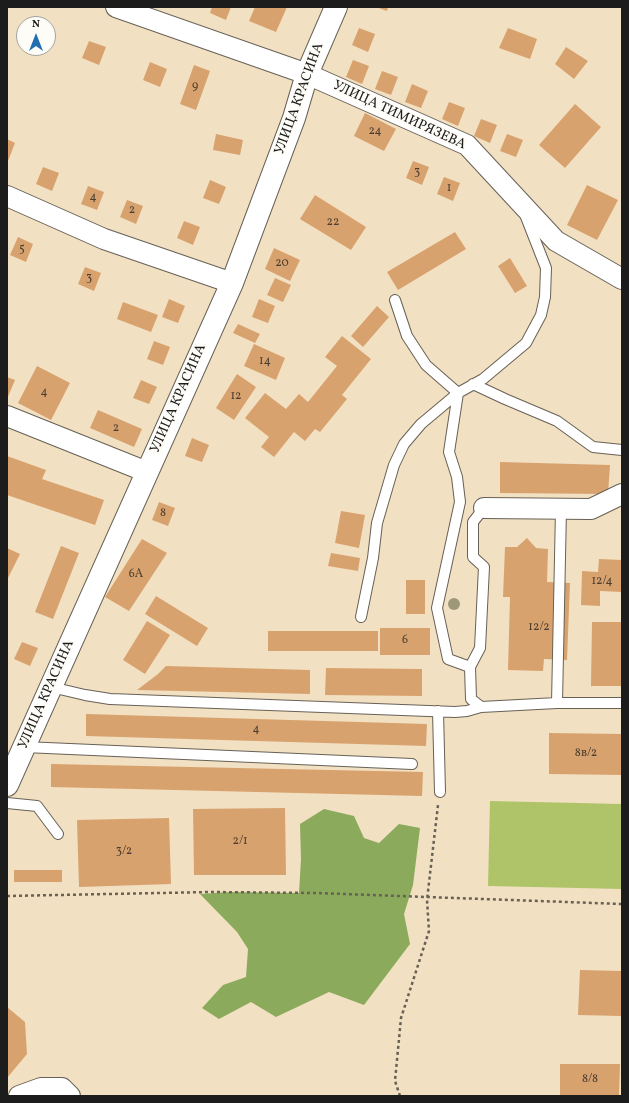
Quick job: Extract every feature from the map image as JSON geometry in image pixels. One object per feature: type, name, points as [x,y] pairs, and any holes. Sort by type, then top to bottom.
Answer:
[{"type":"street","name":"УЛИЦА ТИМИРЯЗЕВА","points":[[116,7],[307,74],[467,145],[556,241],[622,279]]},
{"type":"street","name":"УЛИЦА КРАСИНА","points":[[9,777],[24,747],[232,283],[294,118],[307,74],[336,7]]},
{"type":"street","points":[[7,196],[104,239],[232,283]]},
{"type":"street","points":[[7,416],[146,472]]},
{"type":"street","points":[[484,508],[591,509],[622,494]]},
{"type":"street","points":[[19,1096],[42,1088],[62,1088],[70,1096]]},
{"type":"lane","points":[[360,617],[373,558],[377,523],[394,465],[404,444],[421,424],[458,394],[483,379],[526,343],[541,315],[545,297],[546,268],[521,202]]},
{"type":"lane","points":[[395,300],[407,336],[426,365],[458,394]]},
{"type":"lane","points":[[473,384],[558,421],[593,447],[622,450]]},
{"type":"lane","points":[[458,394],[449,452],[457,477],[460,502],[437,608],[448,659],[470,667]]},
{"type":"lane","points":[[481,707],[471,699],[470,667],[480,648],[484,567],[473,557],[473,522],[484,508]]},
{"type":"lane","points":[[558,703],[561,509]]},
{"type":"lane","points":[[51,687],[110,699],[455,712],[467,711],[481,707],[558,703],[622,703]]},
{"type":"lane","points":[[438,711],[440,792]]},
{"type":"lane","points":[[24,747],[412,764]]},
{"type":"lane","points":[[7,803],[37,806],[58,834]]},
{"type":"path","points":[[400,1096],[395,1082],[400,1018],[429,931],[427,898],[440,792]]},
{"type":"path","points":[[7,896],[211,892],[316,893],[622,904]]},
{"type":"green space","points":[[490,801],[622,804],[622,889],[488,886]]},
{"type":"green space","points":[[324,809],[354,816],[364,838],[379,843],[399,824],[420,828],[413,885],[404,914],[410,944],[364,1005],[329,992],[276,1017],[251,1002],[219,1019],[202,1008],[223,985],[246,977],[248,949],[237,932],[200,894],[230,892],[299,893],[301,859],[300,824]]},
{"type":"building","points":[[212,7],[231,7],[226,20],[210,13]]},
{"type":"building","points":[[255,7],[287,7],[276,32],[249,21]]},
{"type":"building","points":[[376,7],[388,7],[387,11]]},
{"type":"building","points":[[359,28],[375,34],[368,52],[352,45]]},
{"type":"building","points":[[508,28],[537,39],[530,59],[499,48]]},
{"type":"building","points":[[89,41],[106,47],[99,65],[82,58]]},
{"type":"building","points":[[566,47],[588,61],[574,79],[555,64]]},
{"type":"building","points":[[353,60],[369,66],[362,84],[346,77]]},
{"type":"building","points":[[150,62],[167,69],[160,87],[143,80]]},
{"type":"building","points":[[194,65],[210,71],[196,110],[180,104]]},
{"type":"building","points":[[382,71],[398,77],[391,95],[375,89]]},
{"type":"building","points":[[412,84],[428,91],[421,108],[405,102]]},
{"type":"building","points":[[449,102],[465,108],[458,126],[442,119]]},
{"type":"building","points":[[575,104],[601,127],[565,168],[539,145]]},
{"type":"building","points":[[365,113],[396,129],[384,151],[354,136]]},
{"type":"building","points":[[481,119],[497,125],[490,143],[474,136]]},
{"type":"building","points":[[216,134],[243,140],[240,155],[213,150]]},
{"type":"building","points":[[507,134],[523,140],[516,157],[500,151]]},
{"type":"building","points":[[7,139],[15,143],[8,161],[7,160]]},
{"type":"building","points":[[413,161],[429,167],[422,185],[406,178]]},
{"type":"building","points":[[43,167],[59,173],[52,191],[36,184]]},
{"type":"building","points":[[444,177],[460,183],[453,201],[437,194]]},
{"type":"building","points":[[210,180],[226,187],[219,204],[203,198]]},
{"type":"building","points":[[587,185],[618,200],[597,240],[567,225]]},
{"type":"building","points":[[88,186],[104,192],[97,210],[81,204]]},
{"type":"building","points":[[315,195],[366,227],[351,250],[300,219]]},
{"type":"building","points":[[127,200],[143,206],[136,224],[120,217]]},
{"type":"building","points":[[184,221],[200,227],[193,245],[177,238]]},
{"type":"building","points":[[455,232],[466,249],[398,290],[387,272]]},
{"type":"building","points":[[18,237],[33,244],[26,262],[10,255]]},
{"type":"building","points":[[274,248],[300,260],[290,281],[265,269]]},
{"type":"building","points":[[510,258],[527,286],[515,293],[498,266]]},
{"type":"building","points":[[85,267],[101,273],[94,291],[78,284]]},
{"type":"building","points":[[275,278],[291,285],[283,302],[267,295]]},
{"type":"building","points":[[169,299],[185,306],[178,323],[162,317]]},
{"type":"building","points":[[259,299],[275,306],[268,323],[252,317]]},
{"type":"building","points":[[123,302],[158,315],[151,332],[117,319]]},
{"type":"building","points":[[377,306],[389,317],[363,347],[351,336]]},
{"type":"building","points":[[238,324],[260,334],[255,343],[233,333]]},
{"type":"building","points":[[342,336],[371,359],[342,395],[347,399],[320,432],[315,429],[305,441],[294,432],[274,457],[261,447],[269,437],[245,418],[265,393],[286,409],[299,394],[308,402],[337,366],[325,357]]},
{"type":"building","points":[[154,341],[170,347],[163,365],[147,359]]},
{"type":"building","points":[[254,344],[285,358],[276,380],[244,366]]},
{"type":"building","points":[[37,366],[70,383],[51,420],[18,403]]},
{"type":"building","points":[[237,374],[256,387],[234,420],[216,408]]},
{"type":"building","points":[[7,377],[15,380],[7,399]]},
{"type":"building","points":[[141,380],[157,387],[149,404],[133,398]]},
{"type":"building","points":[[98,410],[142,429],[134,447],[90,428]]},
{"type":"building","points":[[192,438],[209,445],[202,462],[185,456]]},
{"type":"building","points":[[7,456],[46,470],[42,479],[104,500],[95,525],[7,495]]},
{"type":"building","points":[[500,462],[610,465],[608,494],[500,493]]},
{"type":"building","points":[[159,502],[175,508],[168,526],[152,520]]},
{"type":"building","points":[[341,511],[365,515],[359,548],[335,543]]},
{"type":"building","points":[[527,538],[536,548],[548,549],[547,582],[570,583],[567,660],[544,659],[543,671],[508,670],[510,597],[503,597],[505,547],[517,547]]},
{"type":"building","points":[[142,539],[167,553],[129,611],[105,597]]},
{"type":"building","points":[[61,546],[79,553],[53,619],[35,612]]},
{"type":"building","points":[[7,548],[20,554],[7,580]]},
{"type":"building","points":[[331,553],[360,558],[358,571],[328,566]]},
{"type":"building","points":[[599,559],[622,560],[622,592],[600,591],[600,606],[581,605],[582,571],[598,572]]},
{"type":"building","points":[[406,580],[425,580],[425,614],[406,614]]},
{"type":"building","points":[[156,596],[208,628],[197,646],[145,614]]},
{"type":"building","points":[[147,621],[170,635],[145,674],[123,660]]},
{"type":"building","points":[[592,622],[622,622],[622,686],[591,686]]},
{"type":"building","points":[[380,628],[430,628],[430,655],[380,655]]},
{"type":"building","points":[[268,631],[378,631],[378,651],[268,651]]},
{"type":"building","points":[[22,642],[38,648],[30,666],[14,659]]},
{"type":"building","points":[[166,666],[310,670],[310,694],[137,690]]},
{"type":"building","points":[[326,668],[422,669],[422,696],[325,695]]},
{"type":"building","points":[[86,714],[427,724],[426,746],[86,736]]},
{"type":"building","points":[[549,733],[622,734],[622,775],[549,774]]},
{"type":"building","points":[[51,764],[423,772],[422,796],[51,787]]},
{"type":"building","points":[[285,808],[286,875],[194,875],[193,809]]},
{"type":"building","points":[[169,818],[171,884],[79,887],[77,820]]},
{"type":"building","points":[[14,870],[62,870],[62,882],[14,882]]},
{"type":"building","points":[[580,970],[622,971],[621,1016],[578,1015]]},
{"type":"building","points":[[7,1007],[25,1022],[27,1054],[7,1078]]},
{"type":"building","points":[[560,1064],[620,1064],[619,1096],[560,1096]]}]
